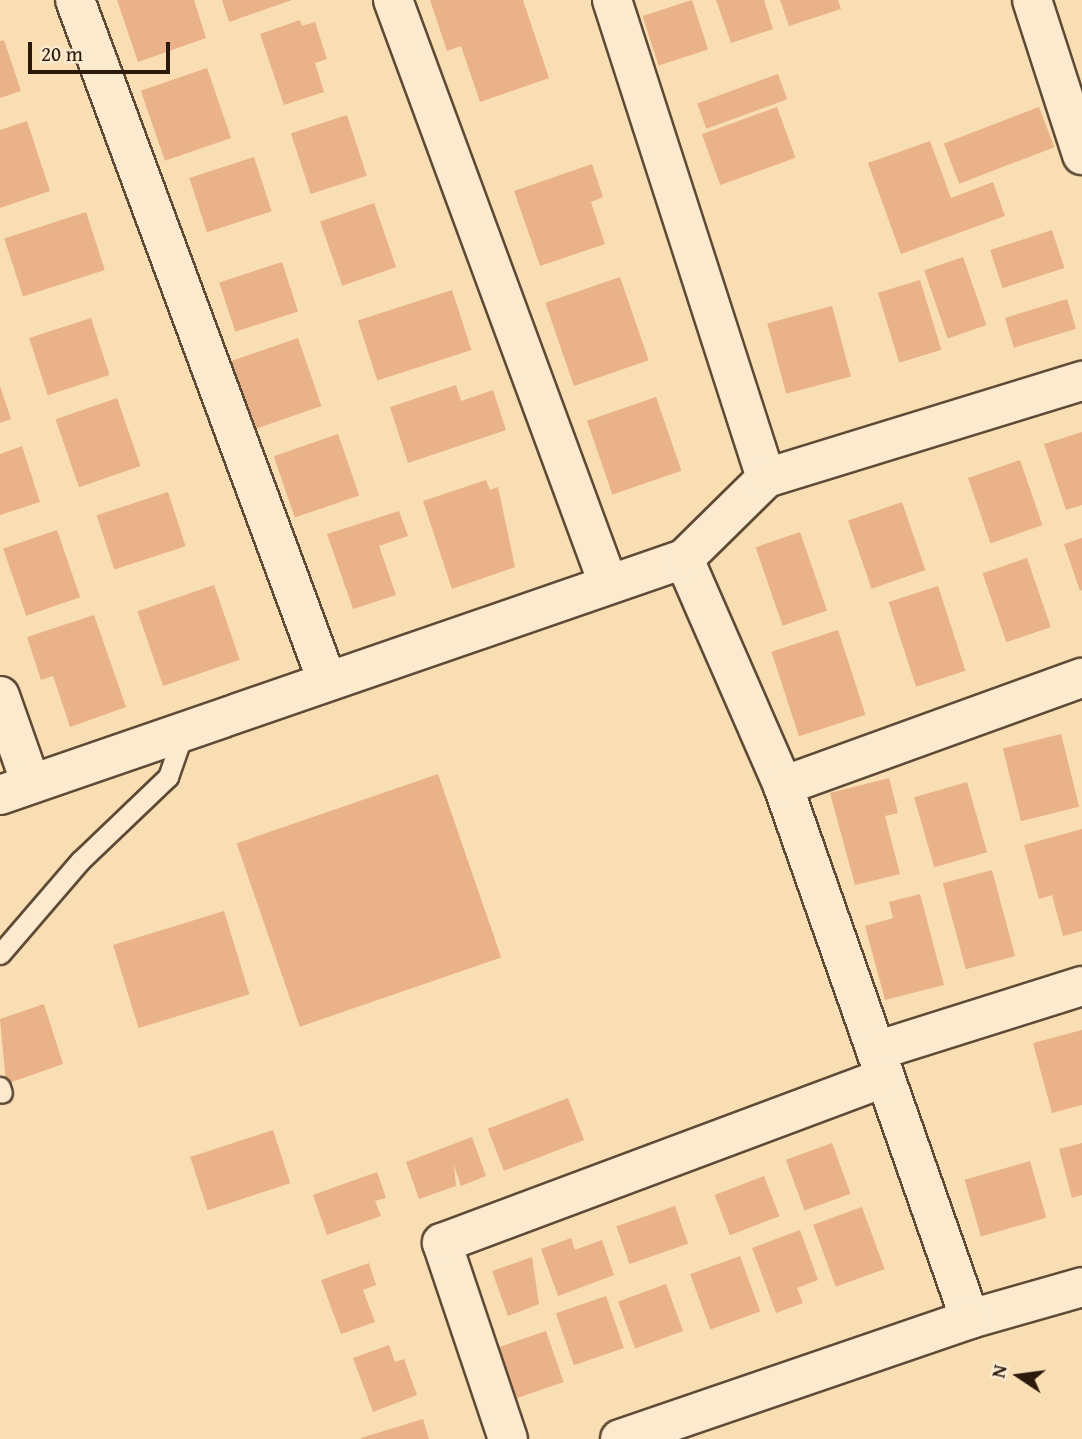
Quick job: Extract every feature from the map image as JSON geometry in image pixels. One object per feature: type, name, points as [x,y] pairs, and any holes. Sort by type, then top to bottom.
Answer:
[{"type":"street","points":[[75,0],[327,681]]},
{"type":"street","points":[[393,0],[608,583]]},
{"type":"street","points":[[612,0],[766,478]]},
{"type":"street","points":[[1032,0],[1082,155]]},
{"type":"street","points":[[0,696],[15,789],[684,559],[766,478],[1082,381]]},
{"type":"street","points":[[684,559],[783,786],[970,1319]]},
{"type":"street","points":[[783,786],[1082,678]]},
{"type":"street","points":[[508,1439],[442,1243],[880,1064],[1082,986]]},
{"type":"street","points":[[620,1439],[970,1319],[1082,1287]]},
{"type":"lane","points":[[0,954],[80,861],[167,777],[184,730]]},
{"type":"building","points":[[117,0],[194,0],[206,38],[138,62]]},
{"type":"building","points":[[222,0],[292,0],[229,22]]},
{"type":"building","points":[[430,0],[523,0],[549,78],[480,102],[461,46],[447,51]]},
{"type":"building","points":[[692,0],[708,49],[659,66],[643,16]]},
{"type":"building","points":[[716,0],[764,0],[773,29],[731,43]]},
{"type":"building","points":[[780,0],[838,0],[841,9],[789,26]]},
{"type":"building","points":[[300,20],[302,26],[315,22],[327,59],[315,63],[324,92],[284,105],[260,34]]},
{"type":"building","points":[[4,40],[21,91],[0,98],[0,41]]},
{"type":"building","points":[[207,68],[231,138],[165,161],[141,91]]},
{"type":"building","points":[[778,74],[787,99],[706,129],[697,103]]},
{"type":"building","points":[[777,107],[795,158],[720,185],[702,134]]},
{"type":"building","points":[[1039,107],[1054,147],[959,184],[944,144]]},
{"type":"building","points":[[347,115],[367,176],[311,194],[291,133]]},
{"type":"building","points":[[27,121],[50,191],[0,208],[0,130]]},
{"type":"building","points":[[930,141],[951,198],[993,182],[1005,216],[901,254],[868,163]]},
{"type":"building","points":[[254,157],[272,211],[207,232],[189,178]]},
{"type":"building","points":[[592,164],[603,197],[591,202],[605,244],[540,266],[514,191]]},
{"type":"building","points":[[374,203],[396,267],[342,286],[320,222]]},
{"type":"building","points":[[86,212],[105,270],[23,297],[4,239]]},
{"type":"building","points":[[1052,230],[1064,268],[1003,288],[990,250]]},
{"type":"building","points":[[963,257],[986,325],[948,338],[924,270]]},
{"type":"building","points":[[282,262],[298,311],[235,332],[219,282]]},
{"type":"building","points":[[620,277],[649,360],[574,386],[545,303]]},
{"type":"building","points":[[920,280],[941,350],[899,363],[878,293]]},
{"type":"building","points":[[452,290],[471,350],[377,381],[358,321]]},
{"type":"building","points":[[1067,299],[1076,329],[1014,348],[1005,318]]},
{"type":"building","points":[[832,306],[851,377],[786,394],[767,323]]},
{"type":"building","points":[[91,318],[110,375],[48,395],[29,338]]},
{"type":"building","points":[[298,338],[321,406],[254,429],[231,361]]},
{"type":"building","points":[[456,385],[461,401],[493,390],[506,430],[408,463],[390,407]]},
{"type":"building","points":[[0,386],[11,419],[0,423]]},
{"type":"building","points":[[656,397],[681,471],[612,495],[587,421]]},
{"type":"building","points":[[117,398],[140,466],[79,487],[56,419]]},
{"type":"building","points":[[1082,432],[1082,505],[1066,510],[1044,444]]},
{"type":"building","points":[[338,434],[359,495],[295,518],[274,456]]},
{"type":"building","points":[[22,446],[40,502],[0,515],[0,454]]},
{"type":"building","points":[[1020,460],[1042,525],[990,543],[968,478]]},
{"type":"building","points":[[486,480],[490,490],[498,487],[515,567],[452,589],[423,501]]},
{"type":"building","points":[[168,492],[186,546],[114,569],[97,515]]},
{"type":"building","points":[[902,502],[925,570],[872,589],[848,521]]},
{"type":"building","points":[[399,511],[408,536],[379,546],[396,595],[353,609],[327,534]]},
{"type":"building","points":[[57,530],[80,597],[26,616],[3,549]]},
{"type":"building","points":[[800,532],[827,610],[783,626],[756,547]]},
{"type":"building","points":[[1082,538],[1082,590],[1080,591],[1064,544]]},
{"type":"building","points":[[1027,558],[1051,627],[1006,642],[983,573]]},
{"type":"building","points":[[214,585],[240,660],[163,686],[137,611]]},
{"type":"building","points":[[938,586],[966,671],[916,687],[889,602]]},
{"type":"building","points":[[94,615],[126,707],[70,727],[53,676],[41,680],[27,637]]},
{"type":"building","points":[[838,630],[866,715],[799,736],[771,652]]},
{"type":"building","points":[[1061,734],[1079,807],[1021,821],[1003,749]]},
{"type":"building","points":[[438,774],[501,957],[300,1027],[237,843]]},
{"type":"building","points":[[889,778],[898,813],[885,816],[900,874],[855,885],[830,793]]},
{"type":"building","points":[[967,782],[987,852],[934,867],[914,797]]},
{"type":"building","points":[[1082,829],[1082,931],[1063,936],[1052,895],[1039,899],[1024,845]]},
{"type":"building","points":[[992,870],[1015,956],[966,969],[943,883]]},
{"type":"building","points":[[920,894],[944,985],[885,1000],[865,926],[893,918],[889,902]]},
{"type":"building","points":[[224,911],[249,994],[139,1028],[113,945]]},
{"type":"building","points":[[44,1004],[63,1064],[6,1084],[0,1019]]},
{"type":"building","points":[[1082,1030],[1082,1105],[1052,1113],[1033,1043]]},
{"type":"building","points":[[568,1098],[584,1140],[504,1171],[488,1129]]},
{"type":"building","points":[[273,1130],[290,1183],[208,1210],[190,1157]]},
{"type":"building","points":[[472,1137],[486,1176],[461,1186],[454,1165],[456,1186],[419,1199],[406,1162]]},
{"type":"building","points":[[832,1143],[850,1194],[804,1211],[786,1160]]},
{"type":"building","points":[[1082,1143],[1082,1195],[1072,1198],[1059,1149]]},
{"type":"building","points":[[1030,1161],[1046,1218],[981,1236],[965,1180]]},
{"type":"building","points":[[377,1172],[386,1198],[375,1201],[381,1216],[327,1235],[313,1195]]},
{"type":"building","points":[[764,1176],[779,1216],[730,1235],[715,1195]]},
{"type":"building","points":[[675,1206],[688,1244],[629,1264],[616,1226]]},
{"type":"building","points":[[862,1207],[885,1269],[836,1287],[813,1225]]},
{"type":"building","points":[[800,1230],[818,1280],[797,1288],[803,1303],[776,1313],[752,1248]]},
{"type":"building","points":[[571,1238],[575,1250],[602,1240],[614,1275],[558,1296],[541,1249]]},
{"type":"building","points":[[740,1256],[760,1311],[710,1330],[690,1274]]},
{"type":"building","points":[[532,1257],[539,1304],[508,1316],[492,1271]]},
{"type":"building","points":[[369,1263],[376,1285],[363,1290],[375,1322],[341,1334],[321,1280]]},
{"type":"building","points":[[666,1284],[683,1331],[635,1348],[618,1301]]},
{"type":"building","points":[[606,1296],[624,1348],[574,1365],[556,1313]]},
{"type":"building","points":[[546,1331],[564,1382],[513,1399],[496,1348]]},
{"type":"building","points":[[389,1345],[395,1362],[404,1359],[417,1395],[373,1412],[353,1358]]},
{"type":"building","points":[[423,1419],[429,1439],[361,1439],[361,1438]]}]
